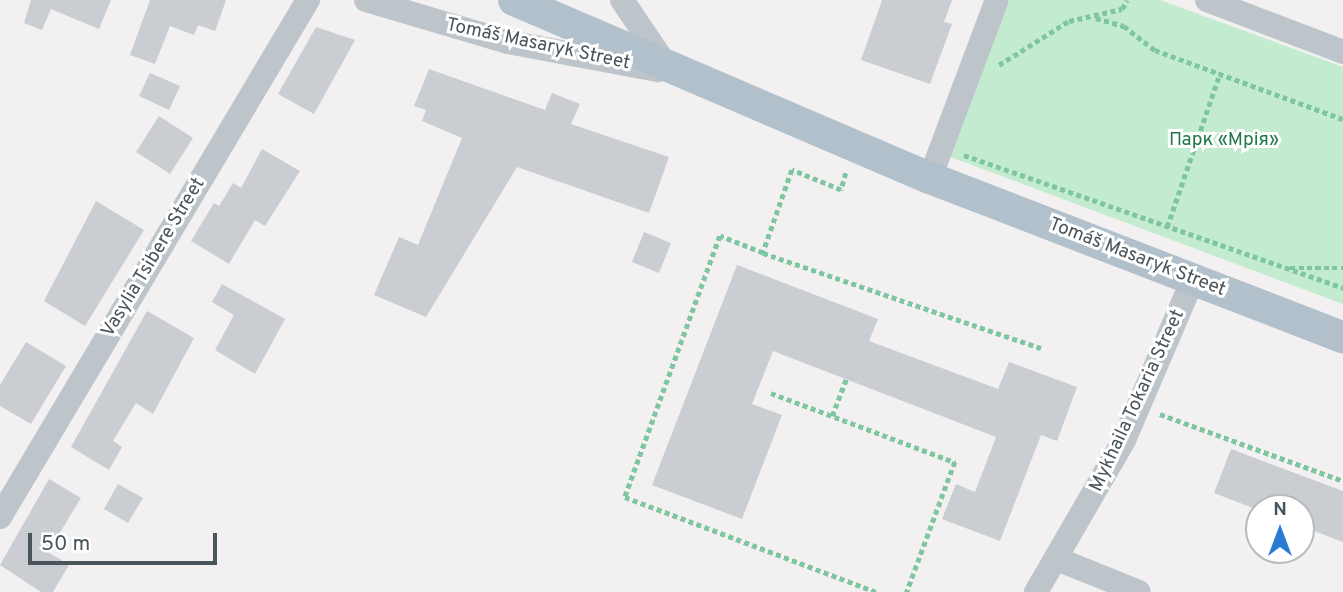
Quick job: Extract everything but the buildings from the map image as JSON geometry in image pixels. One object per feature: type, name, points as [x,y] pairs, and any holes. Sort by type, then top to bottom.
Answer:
[{"type":"main road","name":"Tomáš Masaryk Street","points":[[514,0],[671,72],[930,178],[1343,337]]},
{"type":"street","name":"Vasylia Tsibere Street","points":[[0,517],[308,0]]},
{"type":"street","name":"Tomáš Masaryk Street","points":[[366,0],[508,43],[671,72]]},
{"type":"street","points":[[622,0],[671,72]]},
{"type":"street","points":[[930,178],[955,148],[997,0]]},
{"type":"street","points":[[1207,0],[1343,52]]},
{"type":"street","name":"Mykhaila Tokaria Street","points":[[1036,592],[1057,559],[1139,406],[1193,279]]},
{"type":"street","points":[[1057,559],[1139,592]]},
{"type":"path","points":[[1096,18],[1127,0]]},
{"type":"path","points":[[991,69],[1042,44],[1069,21],[1096,18],[1124,26],[1154,50],[1343,119]]},
{"type":"path","points":[[1167,227],[1220,73]]},
{"type":"path","points":[[955,148],[1167,227],[1343,288]]},
{"type":"path","points":[[763,253],[792,170],[841,190],[846,173]]},
{"type":"path","points":[[876,592],[625,497],[720,236],[1044,349]]},
{"type":"path","points":[[1285,268],[1343,268]]},
{"type":"path","points":[[832,416],[846,379]]},
{"type":"path","points":[[771,393],[955,463],[907,592]]},
{"type":"path","points":[[1139,406],[1343,481]]},
{"type":"green space","name":"Парк «Мрія»","points":[[1010,0],[1160,0],[1343,67],[1343,304],[948,156]]}]
